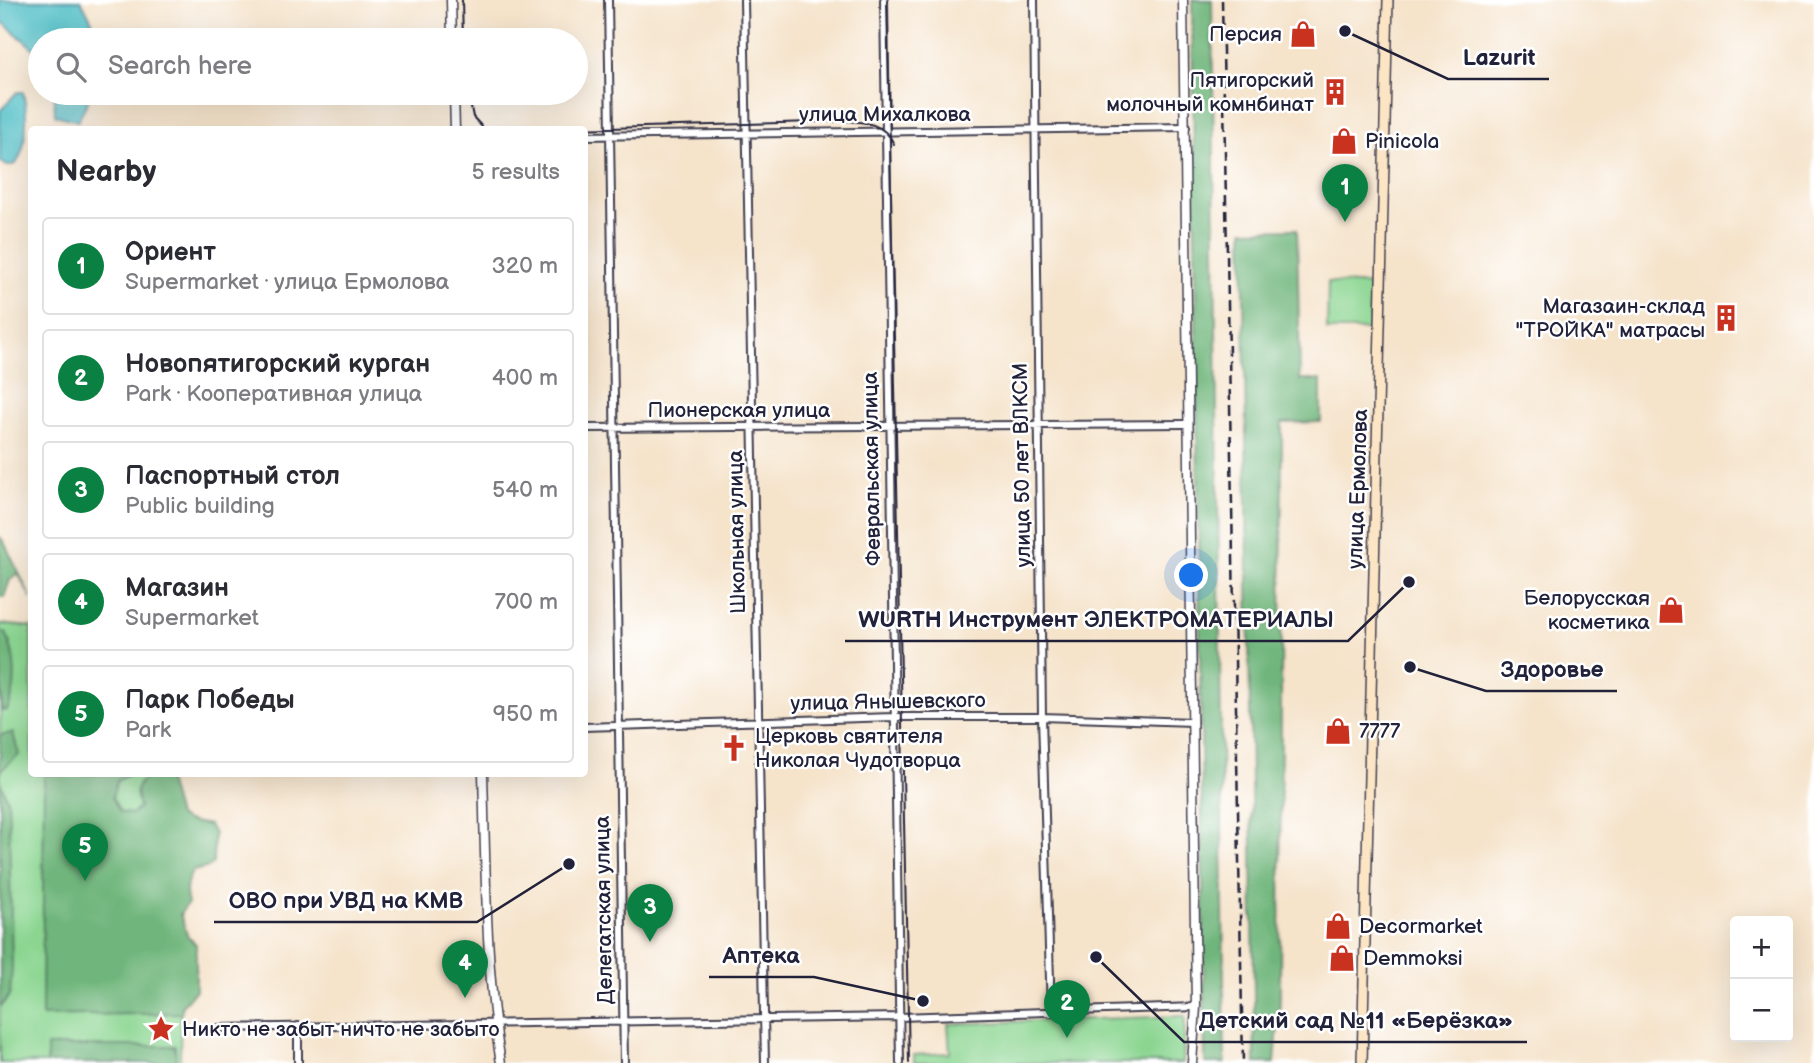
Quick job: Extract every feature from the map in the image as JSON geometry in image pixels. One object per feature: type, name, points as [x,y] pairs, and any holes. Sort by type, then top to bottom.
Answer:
[{"type":"main road","name":"улица Ермолова","points":[[1362,1063],[1388,0]]},
{"type":"street","points":[[451,0],[452,28]]},
{"type":"street","name":"Делегатская улица","points":[[608,0],[624,1063]]},
{"type":"street","name":"Школьная улица","points":[[744,0],[765,1063]]},
{"type":"street","name":"Февральская улица","points":[[884,0],[893,717],[901,1063]]},
{"type":"street","name":"улица 50 лет ВЛКСМ","points":[[1034,0],[1042,717],[1051,1013]]},
{"type":"street","points":[[1183,0],[1196,1007],[1192,1063]]},
{"type":"street","points":[[454,105],[455,126]]},
{"type":"street","name":"улица Михалкова","points":[[588,135],[1186,127]]},
{"type":"street","name":"Пионерская улица","points":[[588,428],[1187,424]]},
{"type":"street","name":"улица Янышевского","points":[[588,727],[893,717],[1042,717],[1193,722]]},
{"type":"street","points":[[483,777],[494,1023],[501,1063]]},
{"type":"street","points":[[219,1028],[900,1017],[1196,1007]]},
{"type":"street","points":[[298,1026],[298,1063]]},
{"type":"green space","points":[[1192,0],[1212,0],[1225,1063],[1205,1063]]},
{"type":"green space","points":[[1297,229],[1300,380],[1321,380],[1321,422],[1282,423],[1280,1000],[1275,1063],[1255,1063],[1243,230]]},
{"type":"green space","points":[[1328,282],[1369,285],[1370,330],[1327,330]]},
{"type":"green space","points":[[0,537],[28,592],[18,573],[10,580],[4,597],[0,597]]},
{"type":"green space","points":[[0,624],[28,627],[28,777],[159,777],[181,988],[180,1063],[0,1063]]},
{"type":"green space","points":[[0,632],[6,633],[15,672],[11,701],[7,710],[2,711]]},
{"type":"green space","points":[[13,733],[19,755],[2,769],[0,778],[0,735]]},
{"type":"green space","points":[[44,777],[124,777],[117,781],[112,797],[120,812],[131,814],[139,808],[136,791],[140,782],[148,777],[167,777],[178,816],[187,821],[209,825],[214,834],[213,863],[209,867],[193,871],[186,886],[188,903],[180,914],[188,937],[196,944],[196,990],[183,1004],[181,1013],[42,1016]]},
{"type":"green space","points":[[0,781],[8,802],[12,967],[10,995],[0,1007]]},
{"type":"green space","points":[[1185,1016],[1183,1063],[914,1063],[914,1055],[950,1053],[948,1024]]},
{"type":"green space","points":[[47,1046],[175,1046],[176,1063],[47,1063]]},
{"type":"water","points":[[0,0],[81,0],[95,28],[28,28],[28,44],[0,20]]},
{"type":"water","points":[[17,92],[23,92],[25,100],[25,139],[16,164],[7,166],[0,161],[0,111]]},
{"type":"water","points":[[55,105],[86,105],[78,121],[55,115]]},
{"type":"tram line","points":[[462,0],[463,28]]},
{"type":"tram line","points":[[887,0],[909,1063]]},
{"type":"tram line","points":[[470,105],[473,117],[481,126]]},
{"type":"tram line","points":[[588,129],[847,121],[868,123],[880,128],[894,144]]},
{"type":"railway","points":[[1222,0],[1243,1063]]},
{"type":"place","name":"Lazurit","points":[[1345,31]]},
{"type":"place","name":"Персия","points":[[1303,34]]},
{"type":"place","name":"Пятигорский молочный комнбинат","points":[[1335,92]]},
{"type":"place","name":"Pinicola","points":[[1344,141]]},
{"type":"place","name":"Ориент","points":[[1345,222]]},
{"type":"place","name":"Магазаин-склад \"ТРОЙКА\" матрасы","points":[[1726,318]]},
{"type":"place","name":"WURTH Инструмент ЭЛЕКТРОМАТЕРИАЛЫ","points":[[1409,582]]},
{"type":"place","name":"Белорусская косметика","points":[[1671,610]]},
{"type":"place","name":"Здоровье","points":[[1410,667]]},
{"type":"place","name":"7777","points":[[1338,731]]},
{"type":"place","name":"Церковь святителя Николая Чудотворца","points":[[734,748]]},
{"type":"place","name":"ОВО при УВД на КМВ","points":[[569,864]]},
{"type":"place","name":"Парк Победы","points":[[85,881]]},
{"type":"place","name":"Decormarket","points":[[1338,926]]},
{"type":"place","name":"Паспортный стол","points":[[650,942]]},
{"type":"place","name":"Детский сад №11 «Берёзка»","points":[[1096,957]]},
{"type":"place","name":"Demmoksi","points":[[1342,958]]},
{"type":"place","name":"Магазин","points":[[465,998]]},
{"type":"place","name":"Аптека","points":[[923,1001]]},
{"type":"place","name":"Никто не забыт ничто не забыто","points":[[161,1029]]},
{"type":"place","name":"Новопятигорский курган","points":[[1067,1038]]}]
